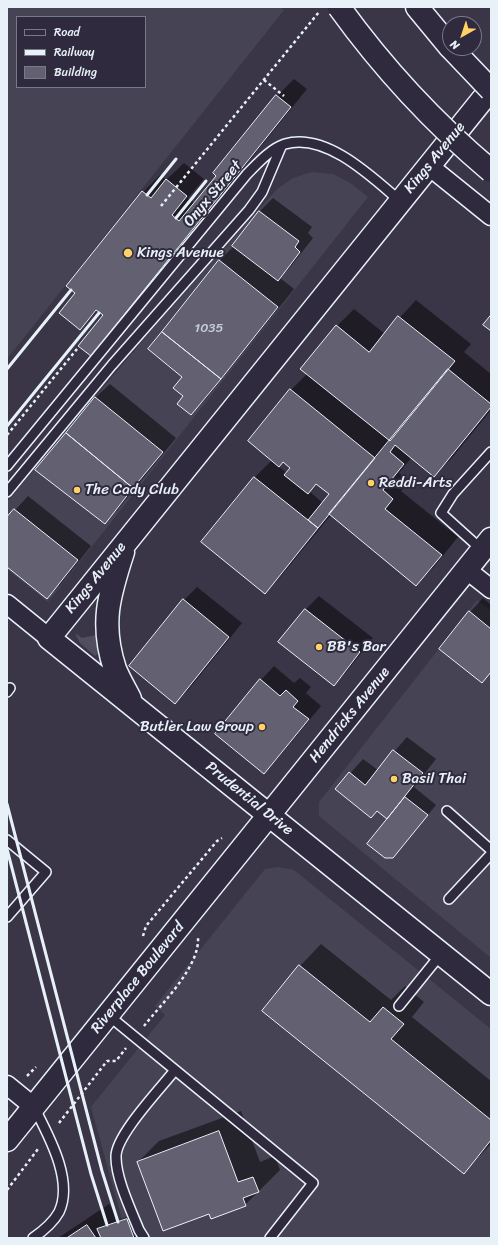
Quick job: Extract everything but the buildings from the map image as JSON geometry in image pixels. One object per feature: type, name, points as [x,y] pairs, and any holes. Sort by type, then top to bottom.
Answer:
[{"type":"main road","points":[[339,7],[367,44],[416,101],[443,129],[491,171]]},
{"type":"main road","points":[[417,7],[442,37]]},
{"type":"main road","points":[[459,56],[491,90]]},
{"type":"main road","name":"Kings Avenue","points":[[48,638],[491,90]]},
{"type":"main road","points":[[128,538],[111,588],[107,613],[109,642],[115,670],[133,706]]},
{"type":"main road","name":"Hendricks Avenue","points":[[269,816],[486,545]]},
{"type":"main road","name":"Prudential Drive","points":[[48,638],[491,994]]},
{"type":"main road","name":"Riverplace Boulevard","points":[[7,1140],[269,816]]},
{"type":"street","points":[[429,166],[491,216]]},
{"type":"street","points":[[467,570],[491,589]]},
{"type":"street","name":"Prudential Drive","points":[[7,604],[48,638]]},
{"type":"street","points":[[7,1085],[34,1107]]},
{"type":"lane","points":[[7,492],[117,359],[249,210],[262,192],[277,154],[283,144],[299,142],[324,147],[357,166],[400,201]]},
{"type":"lane","name":"Onyx Street","points":[[7,466],[247,174],[261,159],[283,144]]},
{"type":"lane","points":[[486,545],[441,514],[453,494],[491,452]]},
{"type":"lane","points":[[447,811],[491,850]]},
{"type":"lane","points":[[7,840],[46,872],[7,917]]},
{"type":"lane","points":[[449,899],[491,854]]},
{"type":"lane","points":[[400,1006],[441,954]]},
{"type":"lane","points":[[108,1015],[313,1183],[270,1238]]},
{"type":"lane","points":[[144,1238],[139,1230],[120,1180],[115,1157],[121,1137],[175,1070]]},
{"type":"lane","points":[[33,1238],[47,1228],[59,1212],[62,1197],[61,1175],[54,1150],[34,1107]]},
{"type":"path","points":[[160,206],[323,7]]},
{"type":"path","points":[[264,80],[284,96]]},
{"type":"path","points":[[7,435],[77,349]]},
{"type":"path","points":[[146,926],[217,840]]},
{"type":"path","points":[[145,1024],[190,968],[199,945]]},
{"type":"path","points":[[61,1120],[107,1061],[116,1061],[129,1044]]},
{"type":"path","points":[[7,1190],[40,1146]]},
{"type":"shaded area","points":[[7,7],[280,7],[284,10],[7,359]]},
{"type":"shaded area","points":[[312,172],[333,174],[352,184],[368,197],[48,602],[7,569],[7,502],[155,326],[277,189],[293,178]]},
{"type":"shaded area","points":[[477,600],[491,611],[491,958],[319,816],[319,802]]},
{"type":"shaded area","points":[[75,633],[82,638],[96,635],[98,654],[95,656],[80,643]]},
{"type":"shaded area","points":[[278,867],[294,870],[491,1029],[491,1238],[131,1238],[123,1223],[91,1107],[165,1015],[155,1006],[265,869]]},
{"type":"railway","points":[[147,195],[176,159]]},
{"type":"railway","points":[[176,218],[206,181]]},
{"type":"railway","points":[[7,369],[71,290]]},
{"type":"railway","points":[[7,426],[99,313]]},
{"type":"railway","points":[[7,804],[102,1171],[118,1222]]},
{"type":"railway","points":[[7,849],[91,1174],[107,1225]]},
{"type":"place","name":"Kings Avenue","points":[[128,253]]},
{"type":"place","name":"Reddi-Arts","points":[[371,483]]},
{"type":"place","name":"The Cady Club","points":[[77,490]]},
{"type":"place","name":"BB's Bar","points":[[319,647]]},
{"type":"place","name":"Butler Law Group","points":[[262,727]]},
{"type":"place","name":"Basil Thai","points":[[394,779]]}]
